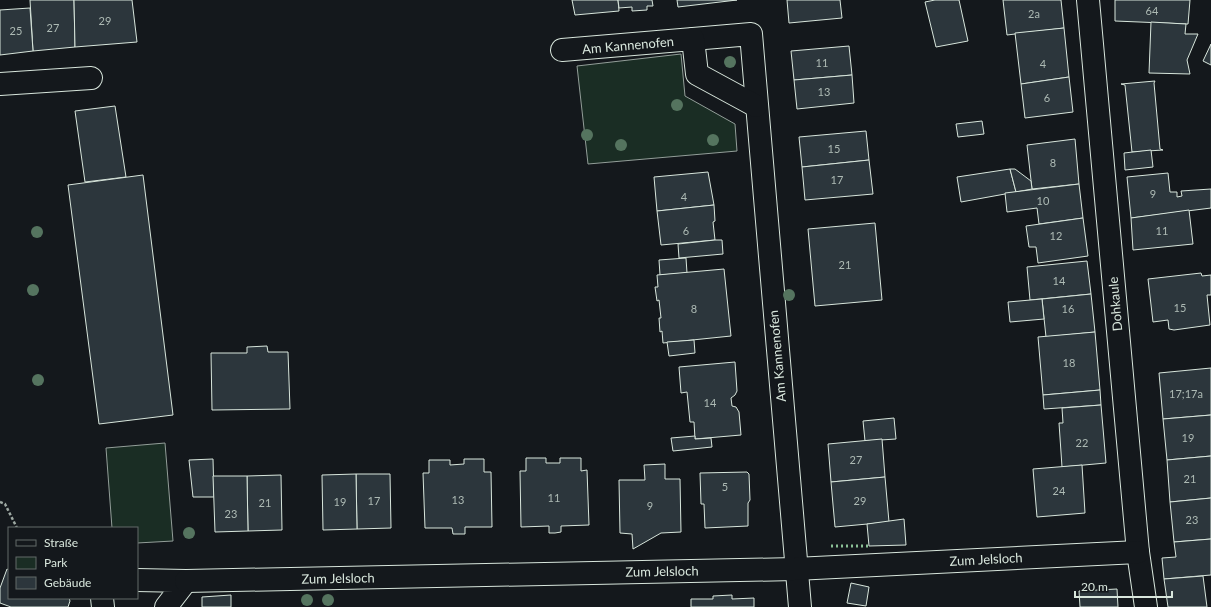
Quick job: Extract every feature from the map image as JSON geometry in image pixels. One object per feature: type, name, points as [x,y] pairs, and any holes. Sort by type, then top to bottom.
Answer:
[{"type":"street","name":"Dohkaule","points":[[1088,0],[1138,552],[1146,607]]},
{"type":"street","name":"Am Kannenofen","points":[[562,50],[751,34],[795,569],[800,607]]},
{"type":"street","name":"Am Kannenofen","points":[[693,39],[697,74],[756,106]]},
{"type":"street","points":[[0,84],[91,78]]},
{"type":"street","name":"Zum Jelsloch","points":[[138,580],[186,581],[795,569],[1138,552]]},
{"type":"street","points":[[166,607],[186,581]]},
{"type":"path","points":[[0,502],[5,504],[16,527]]},
{"type":"green space","points":[[681,54],[685,96],[735,124],[737,151],[588,164],[577,66]]},
{"type":"green space","points":[[165,443],[173,541],[138,543],[138,527],[112,527],[106,448]]},
{"type":"building","points":[[30,0],[74,0],[75,47],[33,51]]},
{"type":"building","points":[[74,0],[132,0],[137,42],[75,47]]},
{"type":"building","points":[[572,0],[618,0],[619,11],[575,15]]},
{"type":"building","points":[[618,0],[652,0],[653,6],[647,6],[647,10],[632,11],[632,7],[619,8]]},
{"type":"building","points":[[677,0],[737,0],[678,7]]},
{"type":"building","points":[[787,0],[840,0],[842,18],[789,23]]},
{"type":"building","points":[[935,0],[959,0],[968,41],[936,47],[925,2]]},
{"type":"building","points":[[1003,0],[1061,0],[1064,28],[1007,35]]},
{"type":"building","points":[[1115,0],[1190,0],[1188,24],[1115,21]]},
{"type":"building","points":[[30,8],[33,51],[0,55],[0,10]]},
{"type":"building","points":[[1151,22],[1186,24],[1185,34],[1198,34],[1187,60],[1190,74],[1149,73]]},
{"type":"building","points":[[1064,28],[1069,77],[1021,84],[1015,33]]},
{"type":"building","points":[[1211,44],[1211,65],[1203,61]]},
{"type":"building","points":[[849,46],[852,75],[794,80],[791,51]]},
{"type":"building","points":[[852,75],[854,103],[797,109],[794,80]]},
{"type":"building","points":[[1069,77],[1073,112],[1025,118],[1021,84]]},
{"type":"building","points":[[1155,81],[1160,149],[1163,150],[1132,152],[1125,85],[1121,84]]},
{"type":"building","points":[[115,106],[126,177],[85,182],[75,111]]},
{"type":"building","points":[[982,121],[984,134],[958,137],[956,124]]},
{"type":"building","points":[[866,131],[869,160],[802,167],[799,137]]},
{"type":"building","points":[[1075,139],[1079,184],[1032,189],[1027,145]]},
{"type":"building","points":[[1151,150],[1153,167],[1125,170],[1124,153]]},
{"type":"building","points":[[869,160],[873,194],[805,200],[802,167]]},
{"type":"building","points":[[1010,169],[1016,192],[961,202],[957,177]]},
{"type":"building","points":[[1010,169],[1015,169],[1031,181],[1032,189],[1016,192]]},
{"type":"building","points":[[708,172],[714,205],[657,211],[654,177]]},
{"type":"building","points":[[1168,173],[1170,192],[1177,192],[1177,197],[1182,196],[1181,191],[1211,189],[1211,208],[1131,218],[1127,177]]},
{"type":"building","points":[[143,175],[173,415],[99,424],[68,185]]},
{"type":"building","points":[[1079,184],[1083,218],[1039,224],[1037,208],[1007,212],[1005,193]]},
{"type":"building","points":[[714,205],[715,221],[713,222],[715,240],[661,245],[657,211]]},
{"type":"building","points":[[1189,210],[1193,244],[1133,250],[1131,218]]},
{"type":"building","points":[[1083,218],[1088,256],[1038,263],[1036,247],[1029,247],[1026,226]]},
{"type":"building","points":[[875,223],[882,300],[815,306],[808,229]]},
{"type":"building","points":[[722,240],[723,254],[679,258],[678,244]]},
{"type":"building","points":[[686,258],[687,273],[660,275],[659,260]]},
{"type":"building","points":[[1087,261],[1091,294],[1030,300],[1027,267]]},
{"type":"building","points":[[724,269],[731,336],[663,343],[662,331],[660,332],[659,318],[661,318],[659,300],[657,301],[655,287],[658,287],[657,275]]},
{"type":"building","points":[[1201,273],[1202,276],[1211,275],[1211,295],[1207,295],[1210,325],[1174,330],[1169,329],[1168,320],[1153,322],[1148,279]]},
{"type":"building","points":[[1091,294],[1095,332],[1046,337],[1042,299]]},
{"type":"building","points":[[1042,299],[1044,319],[1010,322],[1008,302]]},
{"type":"building","points":[[1095,332],[1100,390],[1043,395],[1038,337]]},
{"type":"building","points":[[694,340],[695,353],[669,356],[667,342]]},
{"type":"building","points":[[267,346],[268,352],[288,352],[290,409],[212,410],[211,353],[247,353],[247,347]]},
{"type":"building","points":[[735,362],[737,391],[731,398],[732,406],[736,407],[739,412],[741,435],[695,439],[694,422],[690,422],[687,392],[681,393],[679,367]]},
{"type":"building","points":[[1211,368],[1211,415],[1163,419],[1159,373]]},
{"type":"building","points":[[1100,390],[1101,405],[1044,409],[1043,395]]},
{"type":"building","points":[[1101,405],[1106,463],[1062,467],[1059,423],[1063,423],[1062,408]]},
{"type":"building","points":[[1211,415],[1211,456],[1167,460],[1163,419]]},
{"type":"building","points":[[894,418],[896,439],[865,441],[863,421]]},
{"type":"building","points":[[695,436],[695,439],[711,438],[712,447],[673,451],[671,438]]},
{"type":"building","points":[[882,439],[885,477],[831,482],[828,444]]},
{"type":"building","points":[[1211,456],[1211,498],[1170,502],[1167,460]]},
{"type":"building","points":[[526,458],[546,458],[546,463],[560,463],[560,458],[581,458],[581,471],[587,470],[589,525],[561,526],[561,532],[555,533],[549,533],[549,526],[521,527],[520,471],[526,471]]},
{"type":"building","points":[[213,459],[214,497],[193,497],[189,460]]},
{"type":"building","points":[[464,459],[484,459],[484,472],[491,472],[492,527],[465,527],[465,534],[453,534],[452,528],[425,528],[423,473],[429,473],[429,460],[450,460],[450,465],[464,464]]},
{"type":"building","points":[[665,464],[665,479],[680,479],[681,532],[661,533],[633,549],[632,534],[620,533],[619,480],[645,480],[644,465]]},
{"type":"building","points":[[1082,465],[1085,513],[1037,517],[1033,469]]},
{"type":"building","points":[[747,472],[749,474],[750,500],[748,503],[748,526],[705,528],[704,504],[701,504],[700,473]]},
{"type":"building","points":[[356,474],[390,474],[391,528],[357,529]]},
{"type":"building","points":[[356,474],[357,529],[323,530],[322,475]]},
{"type":"building","points":[[281,475],[282,530],[248,531],[247,476]]},
{"type":"building","points":[[213,476],[247,476],[248,531],[215,532]]},
{"type":"building","points":[[885,477],[889,522],[835,527],[831,482]]},
{"type":"building","points":[[1211,498],[1211,539],[1174,542],[1170,502]]},
{"type":"building","points":[[904,519],[906,545],[869,546],[867,524]]},
{"type":"building","points":[[1211,539],[1211,575],[1164,579],[1162,558],[1176,557],[1174,542]]},
{"type":"building","points":[[7,569],[8,599],[69,599],[70,601],[68,607],[11,607],[0,603],[0,588]]},
{"type":"building","points":[[1203,576],[1207,607],[1168,607],[1164,579]]},
{"type":"building","points":[[851,583],[869,587],[866,606],[847,603]]},
{"type":"building","points":[[1117,589],[1118,607],[1080,607],[1079,591]]},
{"type":"building","points":[[231,595],[231,607],[202,607],[202,597]]},
{"type":"building","points":[[732,595],[732,599],[754,598],[754,607],[691,607],[691,599],[713,599],[713,596]]},
{"type":"hedge","points":[[831,546],[869,546]]}]
